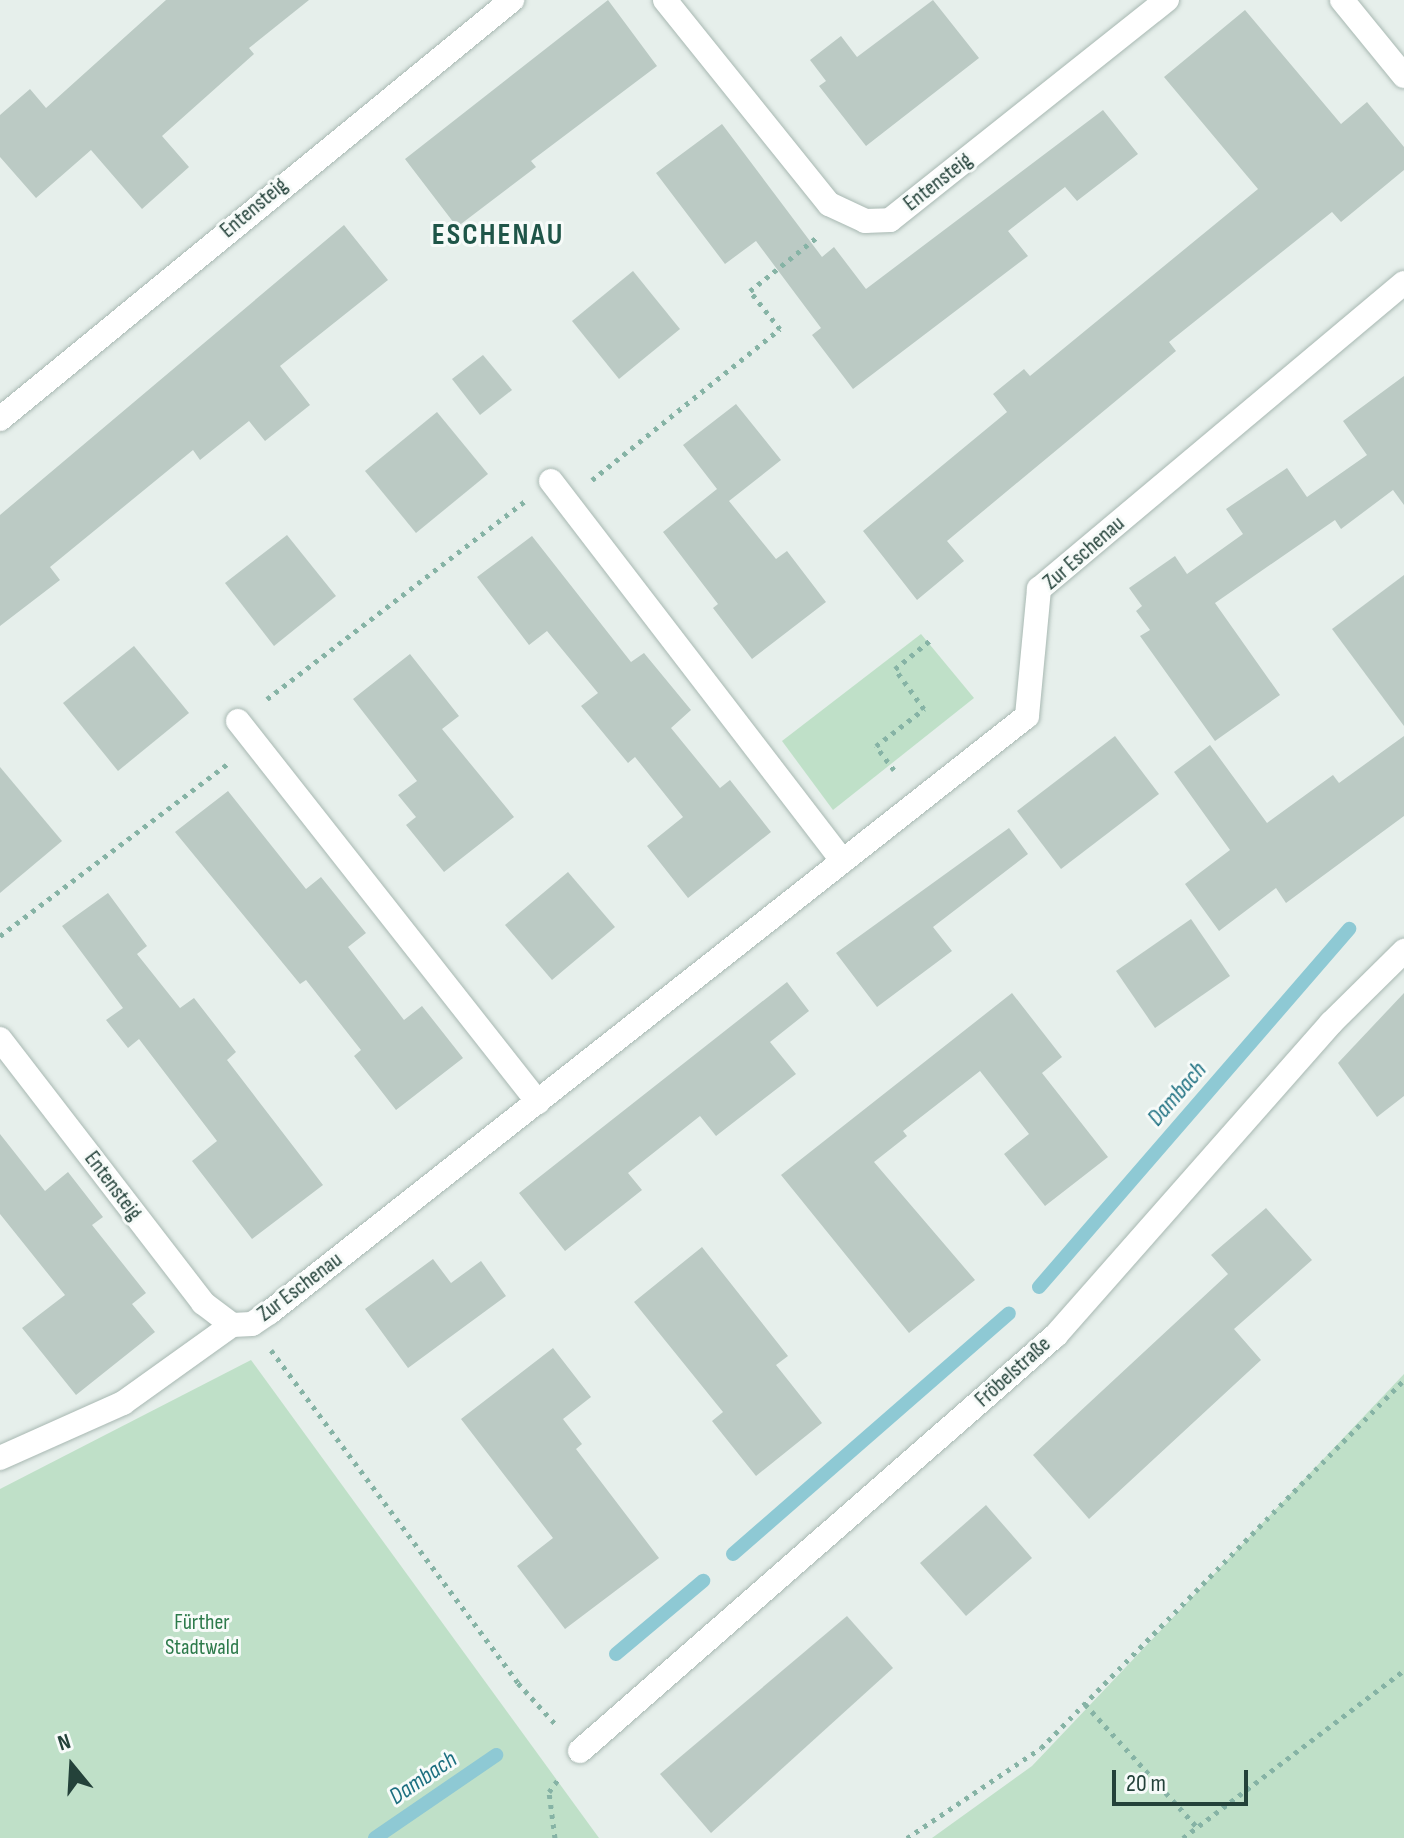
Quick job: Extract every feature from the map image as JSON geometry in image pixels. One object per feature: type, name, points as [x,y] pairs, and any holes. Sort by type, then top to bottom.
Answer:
[{"type":"street","name":"Entensteig","points":[[0,419],[512,0]]},
{"type":"street","points":[[665,0],[829,204],[845,215]]},
{"type":"street","name":"Entensteig","points":[[845,215],[865,221],[890,220],[1167,0]]},
{"type":"street","points":[[1342,0],[1404,76]]},
{"type":"street","name":"Zur Eschenau","points":[[0,1458],[123,1403],[242,1324],[538,1102],[1027,716],[1039,589],[1404,283]]},
{"type":"street","points":[[551,481],[843,861]]},
{"type":"street","points":[[238,721],[538,1102]]},
{"type":"street","name":"Fröbelstraße","points":[[580,1751],[1056,1335],[1331,1023],[1404,951]]},
{"type":"street","name":"Entensteig","points":[[0,1039],[203,1303],[242,1324]]},
{"type":"path","points":[[567,501],[780,329],[750,291],[845,215]]},
{"type":"path","points":[[238,721],[551,481]]},
{"type":"path","points":[[894,770],[876,746],[924,709],[895,669],[933,638]]},
{"type":"path","points":[[0,936],[255,743]]},
{"type":"path","points":[[242,1324],[518,1683],[580,1751],[549,1792],[555,1838]]},
{"type":"path","points":[[907,1838],[1041,1748],[1404,1380]]},
{"type":"path","points":[[1183,1838],[1404,1670]]},
{"type":"path","points":[[1085,1704],[1197,1828]]},
{"type":"green space","points":[[921,634],[974,698],[833,810],[782,741]]},
{"type":"green space","name":"Fürther Stadtwald","points":[[251,1360],[599,1838],[0,1838],[0,1489]]},
{"type":"green space","points":[[1404,1374],[1404,1838],[932,1838],[1032,1766]]},
{"type":"building","points":[[166,0],[309,0],[249,48],[254,54],[162,136],[189,167],[142,209],[91,150],[36,198],[0,157],[0,115],[30,89],[46,108]]},
{"type":"building","points":[[608,0],[657,66],[531,161],[536,167],[457,227],[405,159]]},
{"type":"building","points":[[933,0],[979,58],[866,146],[819,86],[826,81],[810,60],[841,36],[857,57]]},
{"type":"building","points":[[1245,10],[1341,124],[1367,102],[1404,147],[1404,170],[1341,222],[1332,212],[1169,342],[1176,351],[947,541],[964,561],[917,600],[863,531],[1007,412],[993,394],[1024,369],[1030,376],[1258,189],[1164,77]]},
{"type":"building","points":[[1103,110],[1138,154],[1077,201],[1065,187],[1008,231],[1028,256],[853,389],[812,335],[821,328],[756,241],[725,264],[656,173],[722,124],[822,257],[834,247],[866,289]]},
{"type":"building","points":[[344,225],[388,280],[280,366],[310,405],[265,441],[249,421],[200,460],[193,450],[50,567],[60,580],[0,626],[0,515]]},
{"type":"building","points":[[633,271],[680,329],[619,379],[572,321]]},
{"type":"building","points":[[483,355],[512,390],[480,415],[452,379]]},
{"type":"building","points":[[1404,376],[1404,505],[1393,490],[1341,529],[1335,520],[1215,603],[1280,695],[1215,741],[1140,636],[1150,630],[1136,611],[1142,606],[1129,588],[1175,556],[1187,574],[1243,534],[1226,509],[1287,468],[1307,497],[1367,455],[1343,421]]},
{"type":"building","points":[[736,404],[781,460],[729,501],[776,559],[787,551],[826,602],[752,659],[713,608],[718,604],[663,532],[717,489],[683,445]]},
{"type":"building","points":[[437,412],[488,474],[416,533],[365,471]]},
{"type":"building","points":[[287,535],[336,596],[274,646],[225,583]]},
{"type":"building","points":[[532,536],[631,662],[644,653],[691,710],[671,728],[720,788],[730,780],[771,832],[688,898],[647,846],[683,817],[635,757],[628,763],[581,706],[598,693],[547,631],[529,645],[477,577]]},
{"type":"building","points":[[1404,575],[1404,726],[1332,629]]},
{"type":"building","points":[[134,646],[189,713],[118,771],[63,703]]},
{"type":"building","points":[[410,654],[459,716],[442,729],[514,817],[444,872],[406,825],[416,817],[398,795],[417,781],[353,699]]},
{"type":"building","points":[[1115,736],[1159,794],[1061,869],[1017,811]]},
{"type":"building","points":[[1404,736],[1404,816],[1286,903],[1276,888],[1219,931],[1185,884],[1230,850],[1174,772],[1210,745],[1267,823],[1333,775],[1339,783]]},
{"type":"building","points":[[0,767],[62,841],[0,893]]},
{"type":"building","points":[[228,791],[306,889],[321,877],[366,933],[348,947],[404,1020],[422,1006],[463,1058],[396,1110],[354,1056],[361,1050],[306,980],[300,984],[175,832]]},
{"type":"building","points":[[1009,828],[1028,854],[933,927],[952,951],[877,1007],[836,953]]},
{"type":"building","points":[[568,872],[615,927],[552,980],[505,925]]},
{"type":"building","points":[[108,893],[147,946],[137,954],[180,1008],[194,998],[236,1052],[227,1060],[323,1185],[252,1239],[192,1161],[217,1141],[139,1039],[128,1048],[106,1020],[123,1008],[62,926]]},
{"type":"building","points":[[1191,919],[1230,976],[1155,1028],[1116,971]]},
{"type":"building","points":[[787,982],[809,1011],[770,1042],[796,1074],[716,1136],[700,1116],[628,1173],[642,1190],[565,1251],[519,1193]]},
{"type":"building","points":[[1012,993],[1062,1057],[1042,1073],[1108,1157],[1045,1206],[1004,1154],[1029,1134],[980,1071],[903,1131],[907,1136],[874,1162],[975,1280],[909,1333],[781,1175]]},
{"type":"building","points":[[1404,993],[1404,1096],[1377,1117],[1338,1063]]},
{"type":"building","points":[[0,1134],[45,1191],[68,1172],[103,1217],[92,1225],[146,1293],[132,1304],[155,1332],[76,1395],[22,1328],[65,1295],[0,1214]]},
{"type":"building","points":[[1266,1208],[1312,1260],[1234,1329],[1261,1360],[1089,1519],[1033,1455],[1228,1274],[1211,1255]]},
{"type":"building","points":[[702,1247],[788,1356],[776,1365],[822,1423],[756,1476],[712,1421],[723,1412],[634,1302]]},
{"type":"building","points":[[433,1259],[451,1283],[481,1261],[506,1296],[408,1368],[365,1309]]},
{"type":"building","points":[[553,1348],[591,1397],[563,1419],[582,1444],[576,1449],[659,1558],[565,1629],[517,1566],[553,1538],[461,1419]]},
{"type":"building","points":[[986,1505],[1032,1558],[966,1616],[920,1563]]},
{"type":"building","points":[[847,1616],[893,1668],[711,1833],[660,1774]]},
{"type":"waterway","name":"Dambach","points":[[1039,1287],[1349,929]]},
{"type":"waterway","name":"Dambach","points":[[733,1554],[1009,1313]]},
{"type":"waterway","name":"Dambach","points":[[616,1654],[703,1581]]},
{"type":"waterway","name":"Dambach","points":[[375,1838],[496,1755]]},
{"type":"district","name":"ESCHENAU","points":[[498,235]]}]
